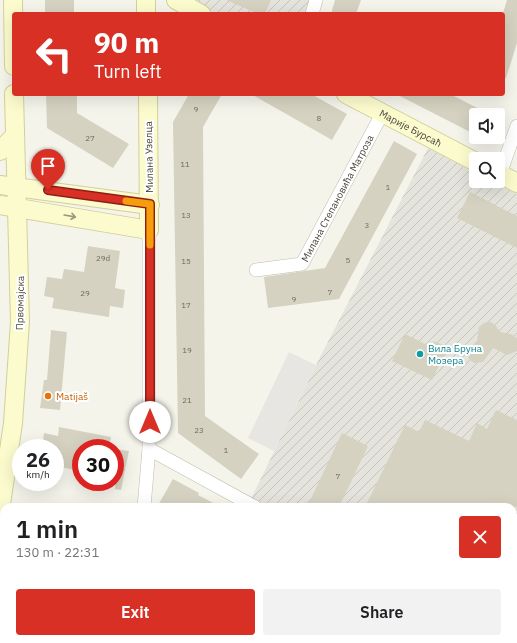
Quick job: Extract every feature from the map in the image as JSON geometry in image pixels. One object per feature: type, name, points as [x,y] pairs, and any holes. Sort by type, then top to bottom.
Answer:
[{"type":"street","points":[[13,0],[13,12]]},
{"type":"street","points":[[146,0],[146,12]]},
{"type":"street","points":[[176,0],[197,12]]},
{"type":"street","points":[[313,12],[316,0]]},
{"type":"street","name":"Првомајска","points":[[1,503],[13,423],[19,354],[20,266],[18,208],[9,186],[15,134],[14,96]]},
{"type":"street","name":"Милана Узелца","points":[[144,503],[150,449],[150,204],[148,96]]},
{"type":"street","name":"Марије Бурсаћ","points":[[350,96],[469,158]]},
{"type":"street","name":"Милана Степановића Матроза","points":[[256,270],[302,264],[382,114]]},
{"type":"street","points":[[505,158],[517,126]]},
{"type":"street","points":[[0,151],[15,134]]},
{"type":"street","points":[[505,177],[517,183]]},
{"type":"street","points":[[9,186],[150,204]]},
{"type":"street","points":[[0,205],[150,230]]},
{"type":"street","points":[[150,449],[248,503]]},
{"type":"shaded area","points":[[176,0],[316,0],[313,12],[197,12]]},
{"type":"shaded area","points":[[428,148],[469,169],[469,188],[505,188],[517,194],[517,503],[258,503],[251,499],[316,365]]},
{"type":"shaded area","points":[[289,352],[316,365],[274,451],[248,438]]},
{"type":"building","points":[[45,0],[74,0],[74,12],[45,12]]},
{"type":"building","points":[[226,0],[271,0],[266,12],[254,12]]},
{"type":"building","points":[[335,0],[361,0],[357,12],[332,12]]},
{"type":"building","points":[[507,0],[517,0],[517,43],[506,78],[505,12],[503,12]]},
{"type":"building","points":[[46,96],[77,96],[77,113],[129,144],[113,168],[47,128]]},
{"type":"building","points":[[188,96],[221,96],[203,127],[205,416],[259,454],[241,479],[178,433],[173,122]]},
{"type":"building","points":[[255,96],[315,96],[347,114],[332,140]]},
{"type":"building","points":[[400,96],[454,96],[477,108],[469,108],[469,131]]},
{"type":"building","points":[[394,141],[417,154],[339,299],[268,308],[264,277],[325,268]]},
{"type":"building","points":[[470,192],[517,216],[517,248],[457,218]]},
{"type":"building","points":[[88,246],[120,251],[115,288],[125,290],[123,308],[110,306],[109,317],[52,308],[54,298],[44,296],[47,277],[62,279],[64,269],[84,272]]},
{"type":"building","points":[[491,322],[500,332],[511,334],[517,338],[517,351],[507,355],[493,348],[483,362],[474,363],[469,359],[467,350],[477,341],[479,327],[484,323]]},
{"type":"building","points":[[51,330],[67,332],[60,410],[40,408],[44,380],[47,380]]},
{"type":"building","name":"Вила Бруна Мозера","points":[[405,334],[431,347],[434,341],[448,347],[432,380],[392,361]]},
{"type":"building","points":[[496,410],[517,420],[517,503],[367,503],[405,425],[419,432],[425,420],[469,441],[477,423],[487,429]]},
{"type":"building","points":[[59,427],[111,437],[111,439],[72,439],[72,469],[64,468],[64,439],[43,439],[44,433],[58,436]]},
{"type":"building","points":[[342,433],[368,446],[341,503],[309,503]]},
{"type":"building","points":[[124,450],[129,451],[124,475]]},
{"type":"building","points":[[173,479],[199,493],[198,495],[213,503],[159,503]]},
{"type":"slow traffic","points":[[126,201],[150,204],[150,245]]},
{"type":"place","name":"Вила Бруна Мозера","points":[[420,354]]},
{"type":"place","name":"Matijaš","points":[[48,396]]},
{"type":"route","points":[[48,190],[150,204],[150,422]]}]
